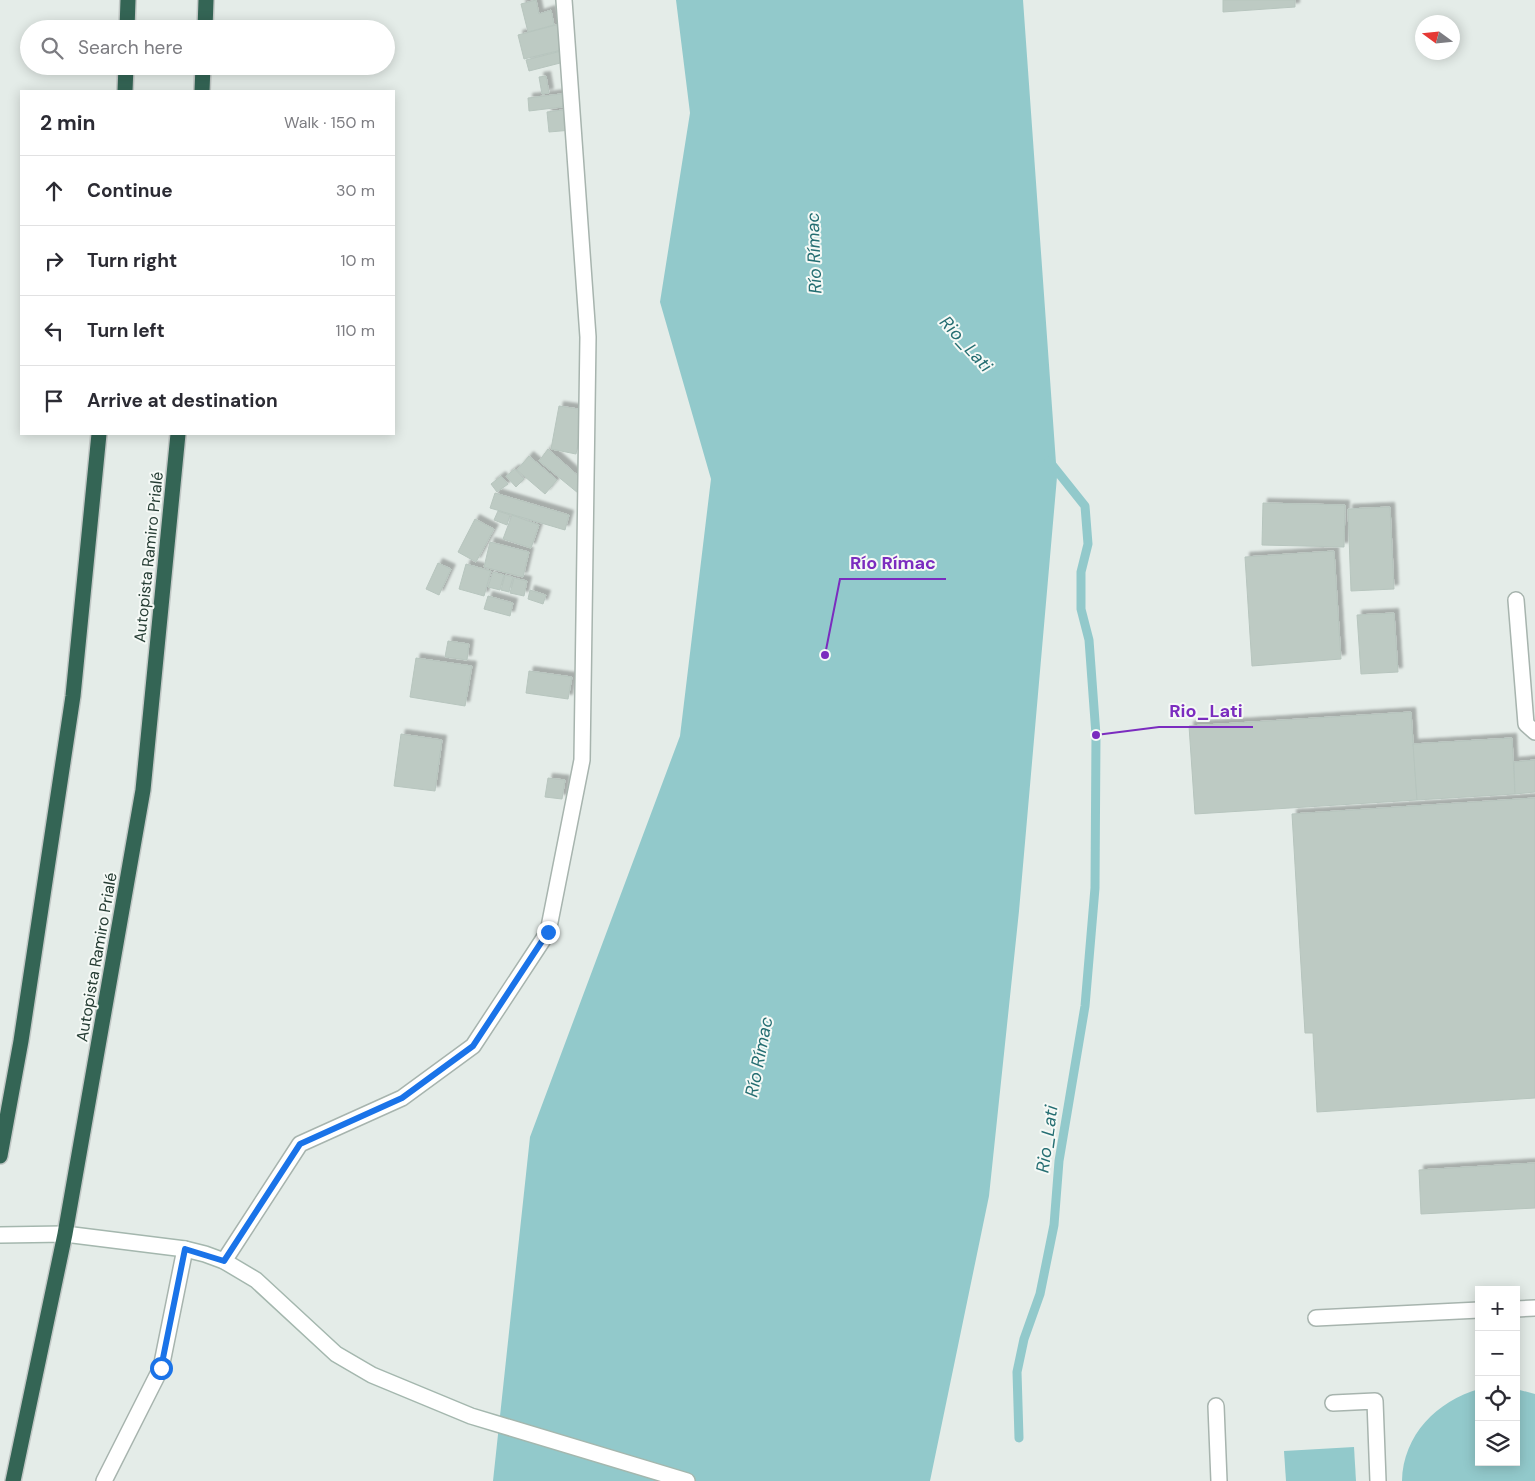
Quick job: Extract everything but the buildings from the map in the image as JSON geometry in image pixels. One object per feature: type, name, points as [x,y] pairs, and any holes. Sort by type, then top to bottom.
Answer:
[{"type":"highway","points":[[127,20],[128,0]]},
{"type":"highway","points":[[205,20],[206,0]]},
{"type":"highway","points":[[125,90],[126,75]]},
{"type":"highway","points":[[202,90],[203,75]]},
{"type":"highway","points":[[0,1156],[22,1041],[73,696],[99,435]]},
{"type":"highway","name":"Autopista Ramiro Prialé","points":[[13,1481],[65,1234],[143,790],[178,435]]},
{"type":"street","points":[[224,1261],[300,1144],[402,1098],[473,1046],[548,932],[582,760],[588,337],[564,0]]},
{"type":"street","points":[[1516,600],[1526,724],[1535,732]]},
{"type":"street","points":[[0,1235],[65,1234],[185,1249],[224,1261],[256,1280],[336,1354],[372,1375],[471,1416],[686,1481]]},
{"type":"street","points":[[104,1481],[161,1368],[185,1249]]},
{"type":"street","points":[[1520,1309],[1535,1308]]},
{"type":"street","points":[[1316,1318],[1475,1310]]},
{"type":"street","points":[[1333,1403],[1375,1401],[1378,1481]]},
{"type":"street","points":[[1216,1406],[1219,1481]]},
{"type":"water","points":[[676,0],[1023,0],[1057,477],[1019,911],[989,1196],[930,1481],[493,1481],[530,1137],[680,736],[711,479],[660,302],[690,113]]},
{"type":"water","points":[[1520,1390],[1535,1394],[1535,1481],[1402,1481],[1404,1464],[1409,1449],[1425,1422],[1449,1402],[1475,1391],[1475,1466],[1520,1466]]},
{"type":"water","points":[[1354,1447],[1356,1481],[1286,1481],[1284,1451]]},
{"type":"waterway","name":"Rio_Lati","points":[[1019,1438],[1017,1372],[1024,1339],[1040,1294],[1054,1225],[1059,1161],[1085,1006],[1095,888],[1096,735],[1089,640],[1081,609],[1081,572],[1088,544],[1085,506],[1049,461]]},
{"type":"place","name":"Río Rímac","points":[[825,655]]},
{"type":"place","name":"Rio_Lati","points":[[1096,735]]},
{"type":"route","points":[[161,1368],[185,1249],[224,1261],[300,1144],[402,1098],[473,1046],[548,932]]}]
